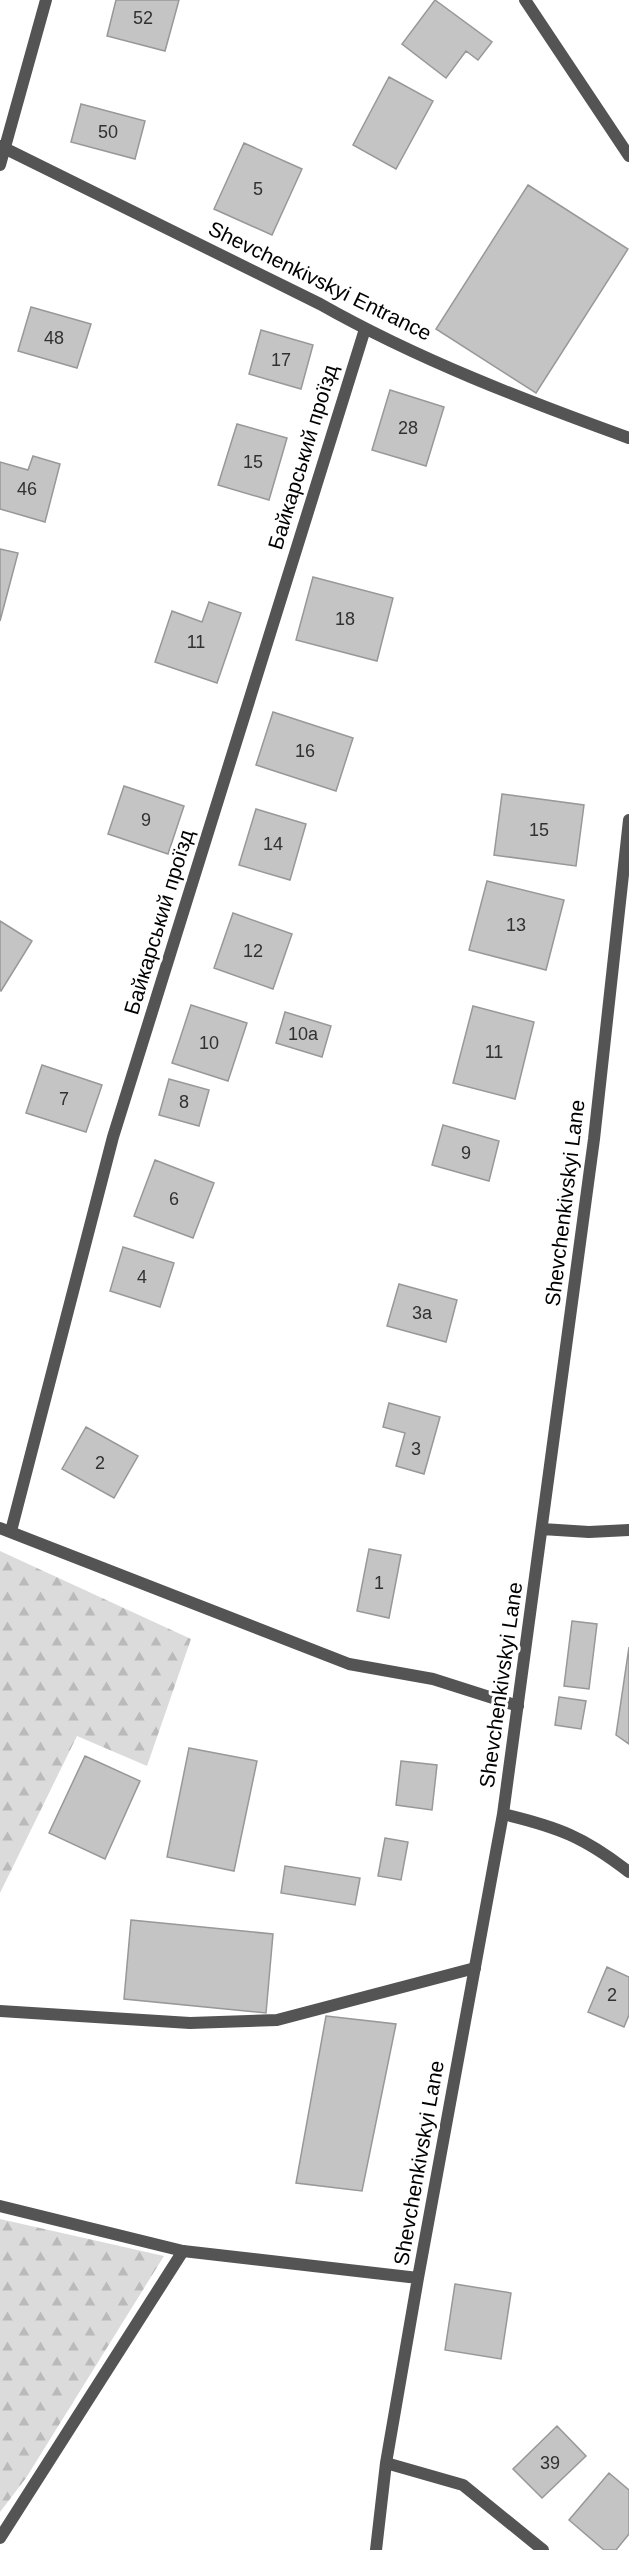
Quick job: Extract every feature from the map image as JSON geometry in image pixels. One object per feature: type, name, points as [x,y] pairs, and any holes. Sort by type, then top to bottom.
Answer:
[{"type":"street","points":[[0,165],[2,147],[46,0]]},
{"type":"street","points":[[525,0],[629,156]]},
{"type":"street","name":"Shevchenkivskyi Entrance","points":[[2,147],[320,304],[365,329],[551,409],[629,438]]},
{"type":"street","name":"Байкарський проїзд","points":[[5,1530],[113,1137],[365,329]]},
{"type":"street","name":"Shevchenkivskyi Lane","points":[[376,2550],[386,2463],[418,2278],[504,1814],[594,1139],[629,820]]},
{"type":"street","points":[[542,1529],[589,1532],[629,1530]]},
{"type":"street","points":[[5,1530],[350,1664],[433,1679],[518,1706]]},
{"type":"street","points":[[504,1814],[552,1826],[597,1847],[629,1872]]},
{"type":"street","points":[[0,2011],[190,2022],[277,2020],[475,1968]]},
{"type":"street","points":[[0,2206],[183,2251],[418,2278]]},
{"type":"street","points":[[0,2538],[183,2251]]},
{"type":"street","points":[[386,2463],[463,2485],[543,2550]]},
{"type":"green space","points":[[0,1551],[191,1639],[147,1766],[77,1736],[0,1893]]},
{"type":"green space","points":[[0,2219],[164,2256],[26,2478],[0,2512]]},
{"type":"building","points":[[116,0],[179,0],[165,51],[107,36]]},
{"type":"building","points":[[435,0],[492,42],[478,60],[466,51],[446,78],[402,44]]},
{"type":"building","points":[[389,77],[433,101],[396,169],[353,145]]},
{"type":"building","points":[[81,104],[145,121],[135,159],[71,142]]},
{"type":"building","points":[[244,143],[302,169],[272,235],[214,209]]},
{"type":"building","points":[[528,185],[628,249],[536,393],[436,329]]},
{"type":"building","points":[[31,307],[91,324],[77,368],[18,351]]},
{"type":"building","points":[[261,330],[313,345],[301,389],[249,374]]},
{"type":"building","points":[[390,390],[444,407],[426,466],[372,450]]},
{"type":"building","points":[[237,424],[287,438],[269,500],[218,485]]},
{"type":"building","points":[[33,456],[60,464],[45,522],[0,509],[0,462],[28,470]]},
{"type":"building","points":[[0,549],[18,553],[0,621]]},
{"type":"building","points":[[313,577],[393,598],[377,661],[296,640]]},
{"type":"building","points":[[209,602],[241,613],[217,683],[155,662],[172,611],[202,622]]},
{"type":"building","points":[[273,712],[353,738],[336,791],[256,765]]},
{"type":"building","points":[[124,786],[184,806],[168,854],[108,834]]},
{"type":"building","points":[[502,794],[584,805],[576,866],[494,855]]},
{"type":"building","points":[[256,809],[306,824],[290,880],[239,865]]},
{"type":"building","points":[[487,881],[564,900],[546,970],[469,950]]},
{"type":"building","points":[[233,913],[292,934],[273,989],[214,968]]},
{"type":"building","points":[[0,921],[32,941],[1,991],[0,990]]},
{"type":"building","points":[[191,1005],[247,1023],[228,1081],[172,1063]]},
{"type":"building","points":[[473,1006],[534,1022],[515,1099],[453,1083]]},
{"type":"building","points":[[285,1012],[331,1026],[322,1057],[276,1043]]},
{"type":"building","points":[[42,1065],[102,1085],[86,1132],[26,1113]]},
{"type":"building","points":[[169,1079],[209,1090],[199,1126],[159,1115]]},
{"type":"building","points":[[443,1125],[499,1141],[489,1181],[432,1165]]},
{"type":"building","points":[[155,1160],[214,1183],[193,1238],[134,1216]]},
{"type":"building","points":[[123,1247],[174,1263],[160,1307],[110,1291]]},
{"type":"building","points":[[399,1284],[457,1300],[446,1342],[387,1326]]},
{"type":"building","points":[[389,1403],[440,1417],[424,1474],[396,1466],[405,1433],[383,1427]]},
{"type":"building","points":[[86,1427],[138,1456],[114,1498],[62,1469]]},
{"type":"building","points":[[369,1549],[401,1555],[389,1618],[357,1611]]},
{"type":"building","points":[[572,1621],[597,1624],[589,1689],[564,1686]]},
{"type":"building","points":[[629,1647],[629,1744],[616,1735]]},
{"type":"building","points":[[559,1697],[586,1701],[581,1729],[555,1725]]},
{"type":"building","points":[[189,1748],[257,1761],[234,1871],[167,1857]]},
{"type":"building","points":[[85,1756],[140,1781],[105,1859],[49,1833]]},
{"type":"building","points":[[401,1761],[437,1765],[432,1810],[396,1805]]},
{"type":"building","points":[[385,1838],[408,1842],[401,1880],[378,1876]]},
{"type":"building","points":[[285,1866],[360,1878],[355,1905],[281,1893]]},
{"type":"building","points":[[131,1920],[273,1934],[266,2013],[124,1999]]},
{"type":"building","points":[[607,1967],[629,1977],[629,2015],[624,2027],[588,2012]]},
{"type":"building","points":[[326,2016],[396,2024],[362,2191],[296,2183]]},
{"type":"building","points":[[455,2284],[511,2293],[501,2359],[445,2350]]},
{"type":"building","points":[[557,2426],[586,2456],[542,2498],[513,2469]]},
{"type":"building","points":[[609,2473],[629,2490],[629,2534],[616,2550],[604,2550],[569,2520]]}]
